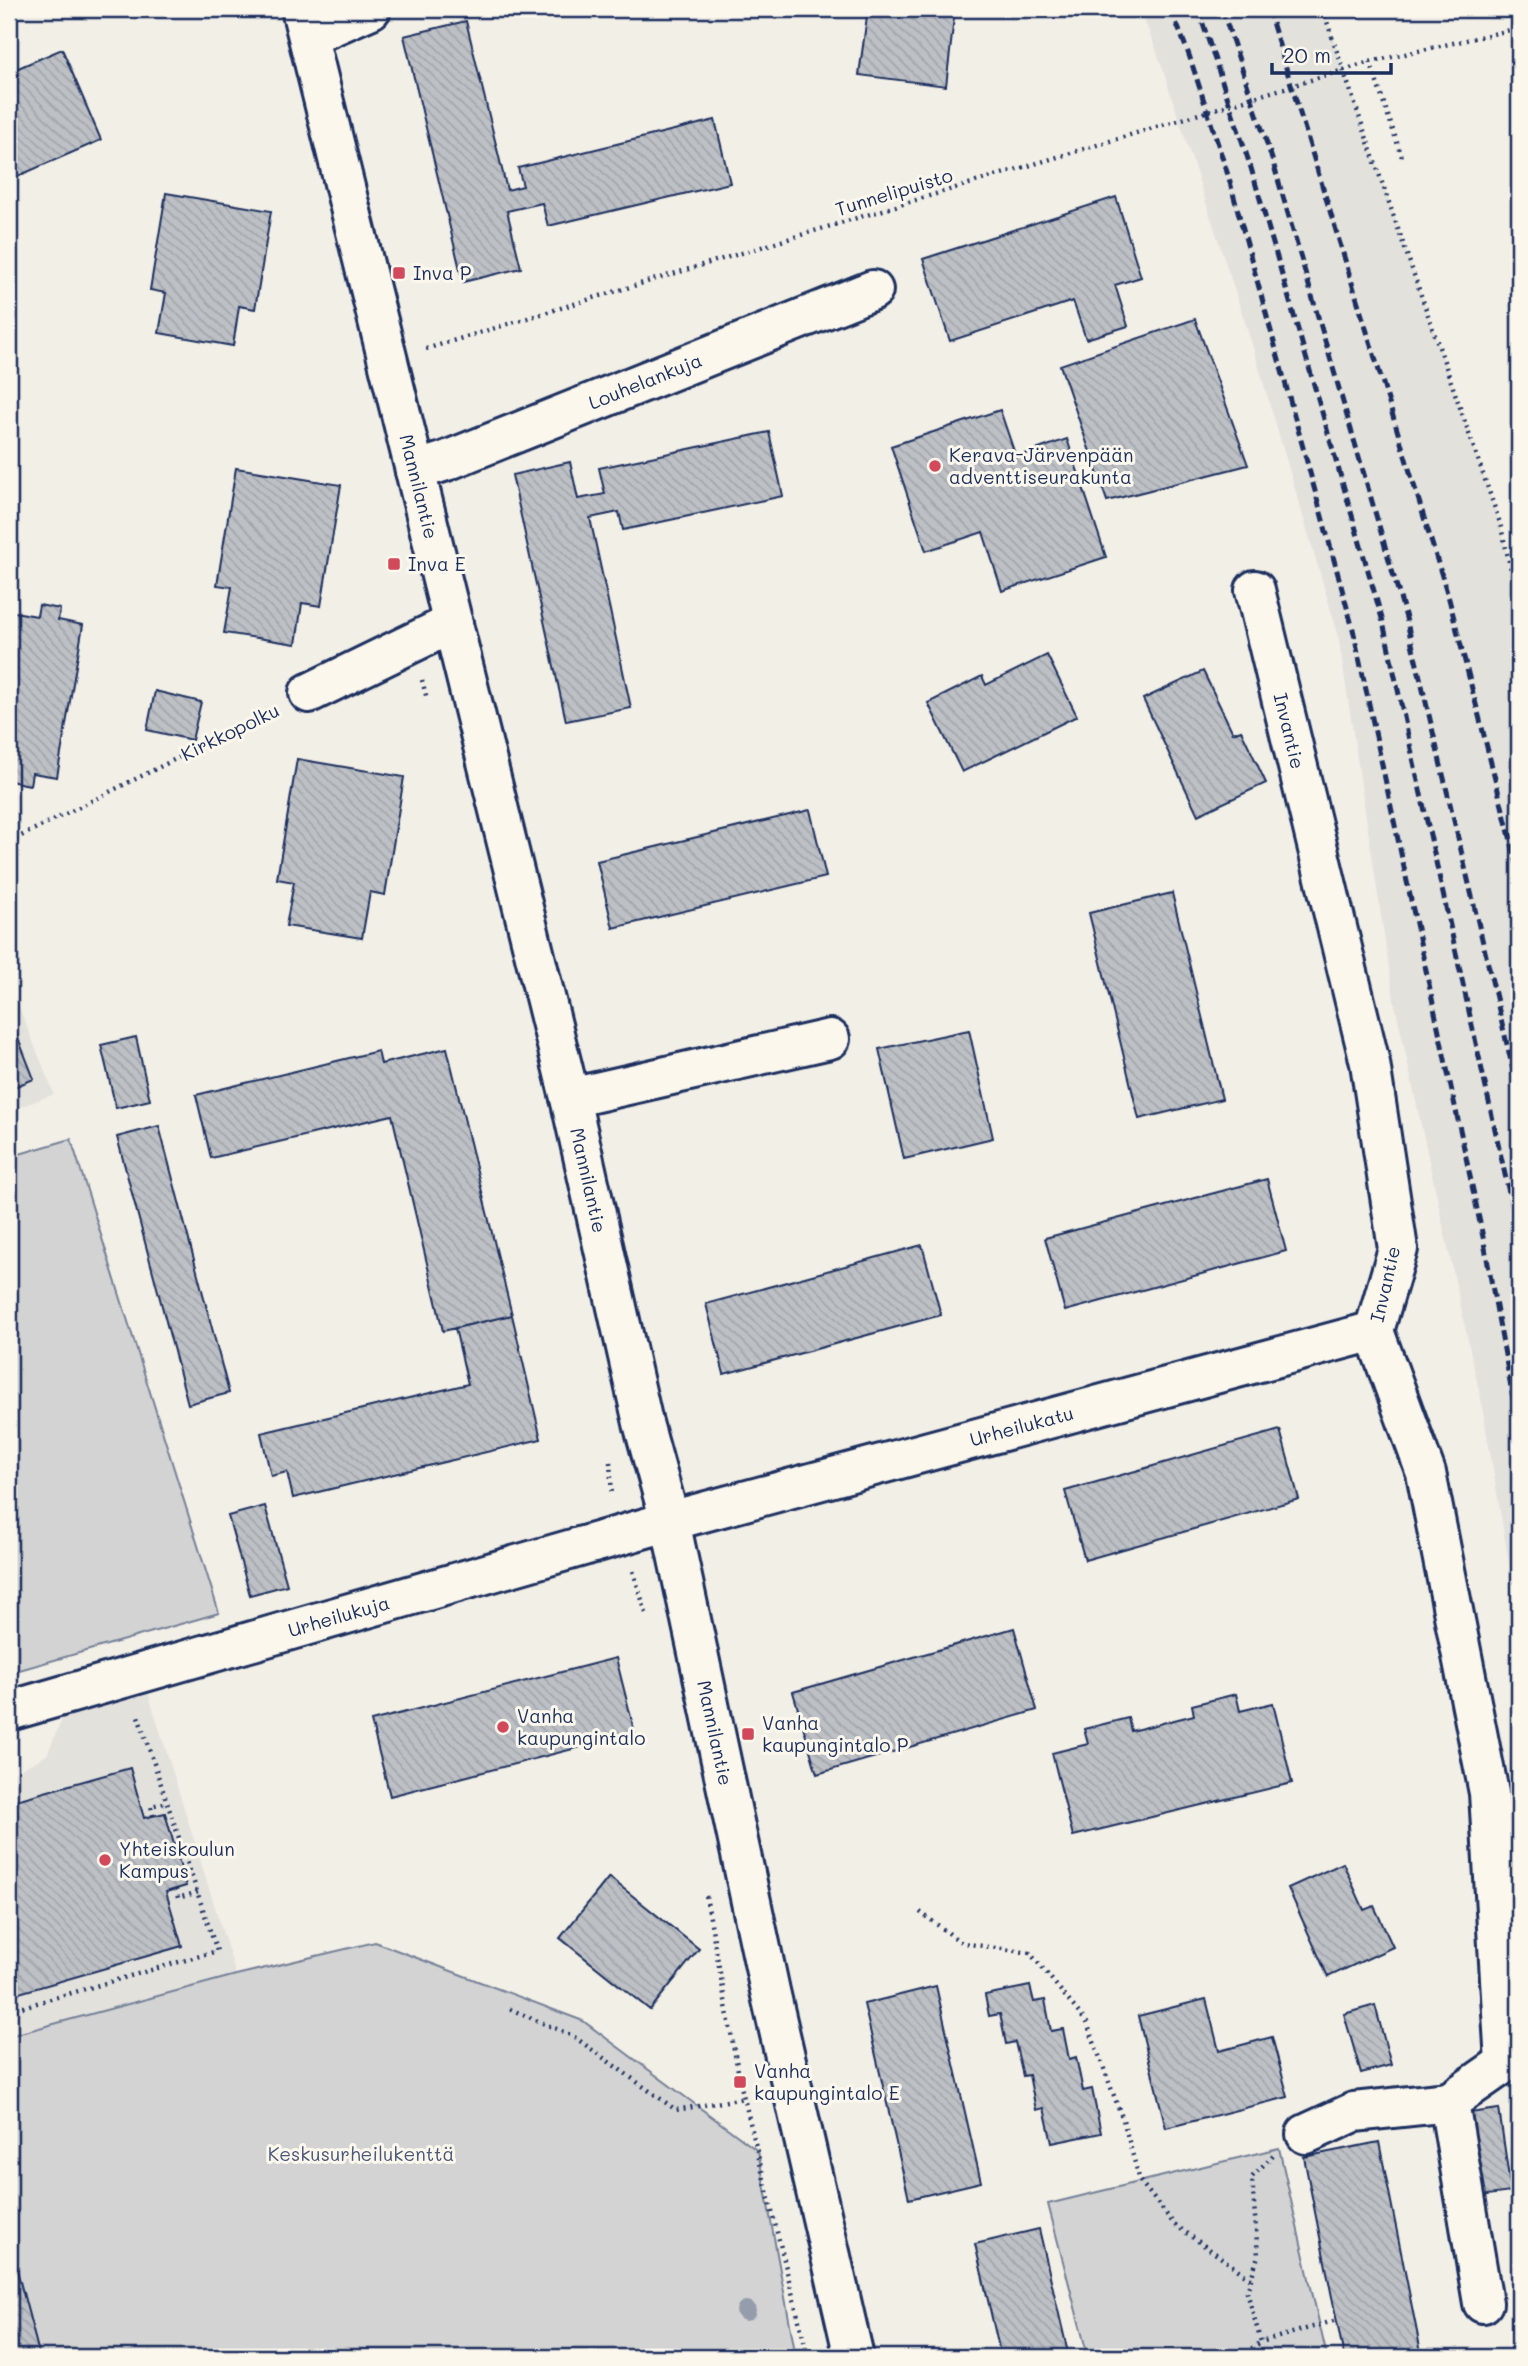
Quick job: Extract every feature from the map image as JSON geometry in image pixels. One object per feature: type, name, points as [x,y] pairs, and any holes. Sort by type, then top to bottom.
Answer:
[{"type":"street","points":[[305,22],[371,9]]},
{"type":"street","name":"Mannilantie","points":[[305,22],[570,1098],[643,1423],[670,1521],[770,1992],[854,2357]]},
{"type":"street","name":"Louhelankuja","points":[[415,471],[873,290]]},
{"type":"street","name":"Invantie","points":[[1255,590],[1370,1063],[1398,1249],[1374,1331],[1426,1473],[1489,1793],[1505,2063],[1449,2102]]},
{"type":"street","points":[[309,693],[453,623]]},
{"type":"street","points":[[570,1098],[830,1039]]},
{"type":"street","name":"Urheilukatu","points":[[670,1521],[1374,1331]]},
{"type":"street","name":"Urheilukuja","points":[[9,1711],[670,1521]]},
{"type":"street","points":[[1306,2134],[1354,2112],[1449,2102],[1483,2303]]},
{"type":"path","points":[[1323,9],[1500,523],[1519,604]]},
{"type":"path","name":"Tunnelipuisto","points":[[426,349],[1370,62],[1519,28]]},
{"type":"path","points":[[1370,62],[1402,157]]},
{"type":"path","points":[[9,261],[15,225]]},
{"type":"path","name":"Kirkkopolku","points":[[9,842],[309,693]]},
{"type":"path","points":[[622,1536],[648,1622]]},
{"type":"path","points":[[9,2011],[217,1951],[135,1706]]},
{"type":"path","points":[[153,1816],[151,1806],[168,1802]]},
{"type":"path","points":[[703,1885],[744,2098],[808,2357]]},
{"type":"path","points":[[176,1889],[178,1898],[198,1892]]},
{"type":"path","points":[[920,1912],[962,1943],[1030,1953],[1087,2023],[1124,2120],[1140,2182],[1174,2224],[1251,2279]]},
{"type":"path","points":[[510,2009],[573,2036],[676,2110],[744,2098]]},
{"type":"path","points":[[1261,2342],[1247,2292],[1258,2256],[1252,2176],[1279,2148],[1306,2134]]},
{"type":"path","points":[[1240,2357],[1261,2342],[1337,2320]]},
{"type":"shaded area","points":[[1140,9],[1323,9],[1500,523],[1519,604],[1519,1621],[1481,1400],[1394,1000],[1338,634],[1252,344],[1157,52]]},
{"type":"shaded area","points":[[9,982],[54,1094],[9,1111]]},
{"type":"shaded area","name":"Yhteiskoulun Kampus","points":[[147,1689],[236,1975],[9,2036],[9,1775],[47,1755],[64,1714]]},
{"type":"green space","points":[[71,1139],[219,1613],[9,1673],[9,1157]]},
{"type":"green space","name":"Keskusurheilukenttä","points":[[375,1942],[583,2021],[758,2151],[796,2357],[9,2357],[9,2036],[236,1975]]},
{"type":"green space","points":[[1279,2148],[1327,2357],[1088,2357],[1048,2204]]},
{"type":"building","points":[[868,9],[955,9],[946,86],[859,75]]},
{"type":"building","points":[[466,21],[507,190],[523,186],[518,168],[715,120],[730,183],[548,226],[542,203],[507,211],[521,268],[463,282],[404,36]]},
{"type":"building","points":[[62,49],[101,140],[9,180],[9,72]]},
{"type":"building","points":[[166,193],[271,211],[255,309],[239,306],[233,346],[159,333],[166,293],[150,290]]},
{"type":"building","points":[[1116,197],[1141,277],[1115,285],[1128,326],[1086,339],[1073,301],[950,341],[923,259]]},
{"type":"building","points":[[1195,319],[1248,465],[1107,501],[1060,365]]},
{"type":"building","points":[[1000,410],[1016,457],[1067,439],[1106,557],[1002,591],[983,532],[926,551],[891,446]]},
{"type":"building","points":[[769,432],[783,496],[623,530],[619,512],[590,518],[631,708],[566,721],[512,475],[570,462],[578,499],[605,494],[599,468]]},
{"type":"building","points":[[236,468],[341,485],[321,606],[302,603],[296,644],[224,633],[232,587],[217,585]]},
{"type":"building","points":[[39,605],[60,609],[58,620],[83,625],[57,777],[32,773],[30,785],[9,781],[9,611],[37,616]]},
{"type":"building","points":[[1047,655],[1077,716],[962,772],[928,703],[982,676],[986,685]]},
{"type":"building","points":[[1203,671],[1233,733],[1241,730],[1266,783],[1198,815],[1143,699]]},
{"type":"building","points":[[155,691],[201,702],[192,740],[147,730]]},
{"type":"building","points":[[297,759],[404,777],[385,895],[370,892],[362,938],[286,926],[294,882],[277,879]]},
{"type":"building","points":[[810,810],[826,877],[613,928],[597,861]]},
{"type":"building","points":[[1172,893],[1222,1099],[1139,1119],[1089,913]]},
{"type":"building","points":[[9,1015],[34,1079],[9,1089]]},
{"type":"building","points":[[969,1030],[993,1138],[904,1159],[879,1049]]},
{"type":"building","points":[[136,1037],[150,1100],[116,1108],[101,1045]]},
{"type":"building","points":[[447,1048],[512,1315],[443,1331],[392,1115],[211,1158],[196,1095],[378,1051],[381,1064]]},
{"type":"building","points":[[159,1126],[229,1393],[188,1404],[117,1137]]},
{"type":"building","points":[[1267,1179],[1286,1251],[1065,1311],[1045,1238]]},
{"type":"building","points":[[922,1245],[941,1315],[724,1374],[706,1304]]},
{"type":"building","points":[[512,1315],[541,1439],[293,1498],[287,1472],[271,1476],[261,1433],[468,1384],[455,1328]]},
{"type":"building","points":[[1280,1430],[1299,1499],[1085,1560],[1065,1491]]},
{"type":"building","points":[[265,1506],[287,1585],[250,1595],[228,1516]]},
{"type":"building","points":[[1014,1628],[1037,1710],[817,1774],[793,1692]]},
{"type":"building","name":"Vanha kaupungintalo","points":[[616,1658],[635,1733],[390,1796],[371,1721]]},
{"type":"building","points":[[1236,1694],[1240,1711],[1273,1703],[1292,1783],[1073,1836],[1052,1753],[1088,1744],[1084,1729],[1128,1718],[1131,1731],[1194,1715],[1192,1705]]},
{"type":"building","points":[[130,1768],[144,1818],[165,1813],[186,1886],[166,1892],[182,1946],[9,1996],[9,1802]]},
{"type":"building","points":[[1343,1863],[1364,1910],[1374,1906],[1393,1947],[1328,1977],[1288,1888]]},
{"type":"building","points":[[609,1877],[699,1949],[650,2010],[560,1938]]},
{"type":"building","points":[[936,1986],[981,2182],[909,2199],[864,2004]]},
{"type":"building","points":[[1030,1986],[1034,2002],[1045,2000],[1051,2031],[1063,2029],[1069,2059],[1076,2057],[1083,2091],[1092,2089],[1101,2133],[1052,2143],[1044,2108],[1036,2110],[1029,2075],[1023,2076],[1015,2042],[1006,2044],[1000,2014],[989,2016],[985,1995]]},
{"type":"building","points":[[1206,1999],[1219,2051],[1272,2037],[1288,2097],[1166,2128],[1138,2016]]},
{"type":"building","points":[[1375,2005],[1391,2065],[1361,2073],[1344,2014]]},
{"type":"building","points":[[1499,2109],[1511,2192],[1481,2196],[1470,2113]]},
{"type":"building","points":[[1379,2142],[1422,2357],[1344,2357],[1304,2157]]},
{"type":"building","points":[[1039,2229],[1069,2357],[1001,2357],[975,2244]]},
{"type":"building","points":[[13,2255],[40,2357],[9,2357],[9,2256]]},
{"type":"railway","points":[[1171,9],[1228,175],[1353,629],[1483,1237],[1519,1430]]},
{"type":"railway","points":[[1198,9],[1251,168],[1383,622],[1519,1238]]},
{"type":"railway","points":[[1222,9],[1272,159],[1406,618],[1519,1095]]},
{"type":"railway","points":[[1268,9],[1449,599],[1519,872]]},
{"type":"place","name":"Inva P","points":[[399,273]]},
{"type":"place","name":"Kerava-Järvenpään adventtiseurakunta","points":[[935,466]]},
{"type":"place","name":"Inva E","points":[[394,564]]},
{"type":"place","name":"Vanha kaupungintalo","points":[[503,1727]]},
{"type":"place","name":"Vanha kaupungintalo P","points":[[748,1734]]},
{"type":"place","name":"Yhteiskoulun Kampus","points":[[105,1860]]},
{"type":"place","name":"Vanha kaupungintalo E","points":[[740,2082]]}]
